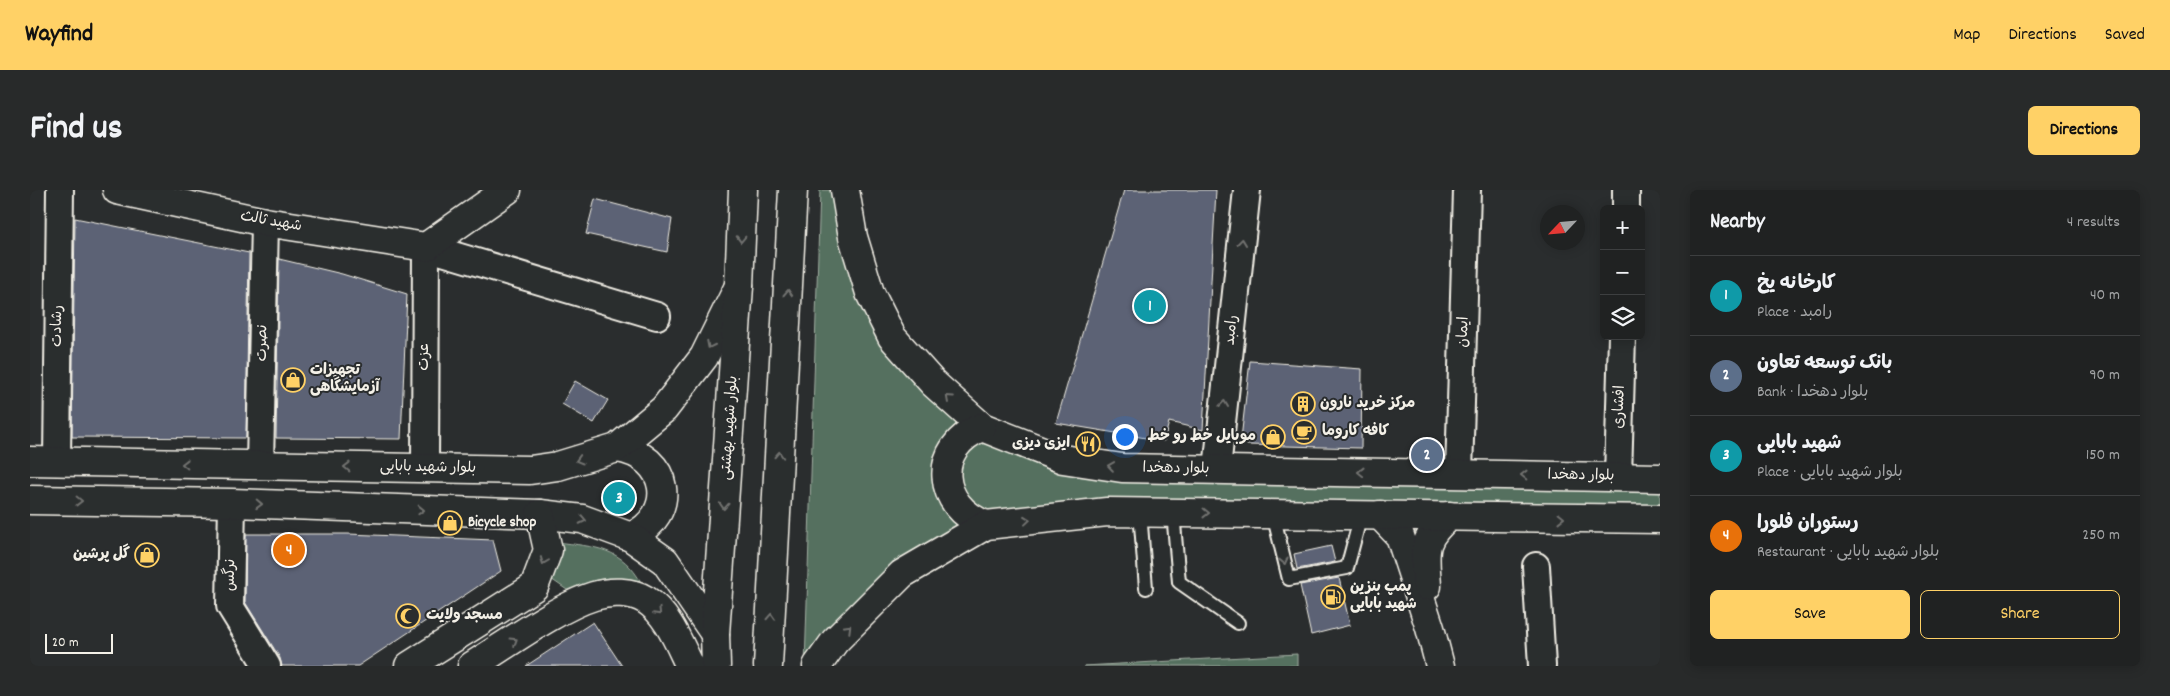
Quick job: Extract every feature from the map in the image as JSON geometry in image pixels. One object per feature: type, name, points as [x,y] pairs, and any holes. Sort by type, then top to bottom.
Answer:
[{"type":"main road","name":"شهید ثالث","points":[[117,190],[265,222],[426,247]]},
{"type":"main road","points":[[426,247],[507,190]]},
{"type":"main road","name":"بلوار شهید بهشتی","points":[[716,666],[716,634],[739,286],[743,190]]},
{"type":"main road","points":[[768,666],[793,190]]},
{"type":"main road","name":"بلوار دهخدا","points":[[846,190],[853,237],[860,262],[870,293],[892,337],[932,382],[982,427],[1064,459],[1122,468],[1660,478]]},
{"type":"main road","name":"بلوار شهید بابایی","points":[[30,461],[530,470],[558,466],[617,448],[664,409],[704,357],[739,286]]},
{"type":"main road","points":[[982,427],[958,443],[949,459],[946,475],[948,490],[960,510],[975,520],[986,524]]},
{"type":"main road","points":[[617,448],[640,454],[649,461],[656,470],[662,487],[661,504],[657,515],[651,524],[631,537]]},
{"type":"main road","points":[[30,500],[232,504],[540,514],[582,520],[631,537],[664,562],[716,634]]},
{"type":"main road","points":[[817,666],[835,641],[902,574],[986,524],[1107,512],[1660,519]]},
{"type":"main road","points":[[409,666],[534,587],[548,550],[540,514]]},
{"type":"main road","points":[[1370,515],[1400,536],[1430,628],[1440,666]]},
{"type":"main road","points":[[1430,628],[1425,548],[1433,530],[1449,516]]},
{"type":"main road","points":[[534,587],[550,596],[557,614]]},
{"type":"main road","points":[[472,666],[557,614],[594,596],[619,592],[646,600],[671,626],[690,666]]},
{"type":"street","name":"رشادت","points":[[57,461],[60,190]]},
{"type":"street","name":"رامبد","points":[[1217,469],[1247,190]]},
{"type":"street","name":"ایمان","points":[[1459,474],[1468,190]]},
{"type":"street","points":[[1626,190],[1626,205]]},
{"type":"street","name":"نصرت","points":[[260,465],[265,222]]},
{"type":"street","name":"شهید ثالث","points":[[426,247],[657,316]]},
{"type":"street","name":"عزت","points":[[425,468],[426,247]]},
{"type":"street","name":"افشاری","points":[[1618,477],[1622,340]]},
{"type":"street","name":"نرگس","points":[[232,504],[230,606],[267,666]]},
{"type":"street","points":[[1536,566],[1542,666]]},
{"type":"lane","points":[[1140,512],[1146,588]]},
{"type":"lane","points":[[1173,512],[1179,582],[1238,623]]},
{"type":"lane","points":[[1273,514],[1289,580],[1347,568],[1370,515]]},
{"type":"green space","points":[[820,190],[845,190],[853,237],[933,383],[1063,459],[1660,478],[1660,518],[986,525],[805,666]]},
{"type":"green space","points":[[557,542],[584,545],[606,551],[626,563],[642,584],[613,579],[587,583],[567,590],[551,579]]},
{"type":"green space","points":[[1297,654],[1297,666],[1084,666]]},
{"type":"building","points":[[1124,190],[1216,190],[1203,430],[1169,422],[1164,441],[1056,423]]},
{"type":"building","points":[[595,199],[672,219],[667,252],[586,234]]},
{"type":"building","points":[[75,218],[249,253],[246,438],[72,437]]},
{"type":"building","points":[[279,259],[342,274],[407,294],[401,439],[276,438]]},
{"type":"building","name":"مرکز خرید نارون","points":[[1250,361],[1362,369],[1361,448],[1247,445],[1241,439]]},
{"type":"building","points":[[575,381],[608,400],[594,423],[562,404]]},
{"type":"building","points":[[246,534],[348,534],[493,540],[501,571],[358,666],[282,666],[280,658],[245,602]]},
{"type":"building","points":[[1331,546],[1335,562],[1297,569],[1294,554]]},
{"type":"building","points":[[1339,578],[1350,625],[1311,635],[1300,585]]},
{"type":"building","points":[[593,622],[622,666],[526,666]]},
{"type":"place","name":"کارخانه یخ","points":[[1150,306]]},
{"type":"place","name":"تجهیزات آزمایشگاهی","points":[[293,380]]},
{"type":"place","name":"مرکز خرید نارون","points":[[1303,404]]},
{"type":"place","name":"کافه کاروما","points":[[1304,432]]},
{"type":"place","name":"موبایل خط رو خط","points":[[1273,437]]},
{"type":"place","name":"ایزی دیزی","points":[[1088,444]]},
{"type":"place","name":"بانک توسعه تعاون","points":[[1427,455]]},
{"type":"place","name":"شهید بابایی","points":[[619,498]]},
{"type":"place","name":"Bicycle shop","points":[[450,523]]},
{"type":"place","name":"رستوران فلورا","points":[[289,550]]},
{"type":"place","name":"گل پرشین","points":[[147,555]]},
{"type":"place","name":"پمپ بنزین شهید بابایی","points":[[1333,597]]},
{"type":"place","name":"مسجد ولایت","points":[[408,616]]}]
